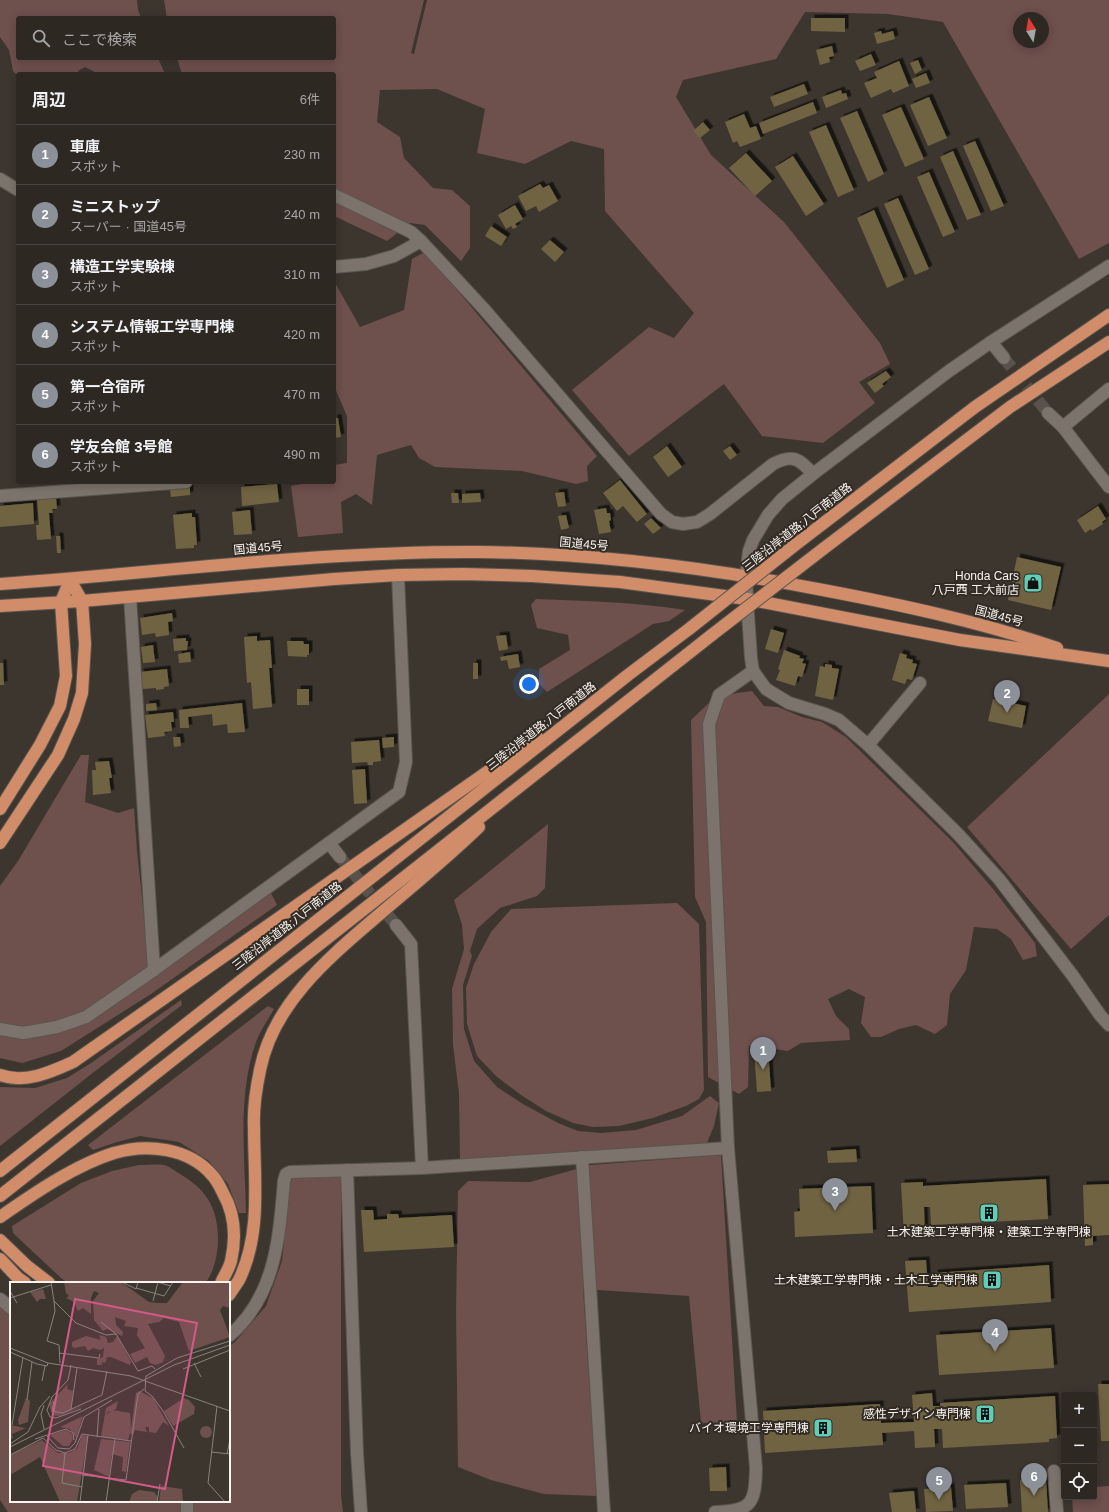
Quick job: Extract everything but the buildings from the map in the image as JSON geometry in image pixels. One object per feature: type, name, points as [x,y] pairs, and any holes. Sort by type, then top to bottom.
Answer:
[{"type":"highway","name":"三陸沿岸道路;八戸南道路","points":[[0,1170],[628,675],[975,407],[1109,315]]},
{"type":"highway","points":[[0,1196],[234,1010],[823,549],[1010,407],[1109,342]]},
{"type":"highway","name":"国道45号","points":[[0,584],[70,580],[284,560],[375,554],[477,552],[559,556],[652,563],[746,575],[946,616],[1012,633],[1085,658]]},
{"type":"highway","name":"国道45号","points":[[0,606],[82,601],[334,579],[398,575],[463,574],[532,576],[620,582],[746,599],[960,640],[1109,661]]},
{"type":"highway","points":[[0,843],[58,755],[74,719],[82,693],[85,644],[82,601],[70,580]]},
{"type":"highway","points":[[0,809],[40,745],[60,706],[66,676],[61,602],[70,580]]},
{"type":"highway","points":[[0,1075],[6,1077],[32,1077],[50,1073],[73,1062],[335,880],[515,752],[628,675]]},
{"type":"highway","points":[[230,1294],[239,1280],[253,1231],[255,1170],[254,1126],[256,1096],[264,1056],[280,1018],[296,994],[325,962],[450,855],[536,774]]},
{"type":"highway","points":[[0,1217],[38,1191],[88,1164],[114,1153],[136,1149],[158,1148],[178,1152],[198,1162],[212,1175],[228,1202],[232,1217],[234,1239],[231,1262],[221,1282]]},
{"type":"highway","points":[[0,1240],[27,1266],[48,1282]]},
{"type":"highway","points":[[0,1259],[24,1282]]},
{"type":"street","points":[[0,179],[16,189]]},
{"type":"street","points":[[336,196],[411,232],[421,241],[484,309],[661,514],[672,522],[683,524],[698,522],[773,464],[784,458],[797,460],[813,474]]},
{"type":"street","points":[[336,267],[366,264],[394,256],[421,241]]},
{"type":"street","points":[[1109,266],[991,342],[949,371],[813,474],[782,500],[768,515],[753,540],[749,551],[746,575],[746,599],[753,671],[766,689],[789,703],[839,720],[868,745],[958,834],[999,880],[1109,1025]]},
{"type":"street","points":[[991,342],[1004,358]]},
{"type":"street","points":[[1063,427],[1109,389]]},
{"type":"street","points":[[1048,413],[1063,427],[1109,487]]},
{"type":"street","points":[[0,496],[159,484]]},
{"type":"street","points":[[0,1029],[23,1033],[57,1027],[86,1018],[399,792],[406,762],[398,575]]},
{"type":"street","points":[[130,597],[154,970]]},
{"type":"street","points":[[716,1512],[741,1510],[748,1504],[755,1487],[755,1461],[728,1148],[708,724],[720,695],[753,671]]},
{"type":"street","points":[[868,745],[920,683]]},
{"type":"street","points":[[329,843],[340,857]]},
{"type":"street","points":[[396,925],[411,944],[422,1168]]},
{"type":"street","points":[[230,1335],[250,1314],[264,1291],[273,1265],[280,1230],[286,1174],[290,1172],[422,1168],[728,1148]]},
{"type":"street","points":[[582,1157],[604,1512]]},
{"type":"street","points":[[347,1170],[357,1453],[361,1512]]},
{"type":"street","points":[[0,1299],[10,1307]]},
{"type":"street","points":[[1054,1471],[1057,1512]]},
{"type":"shaded area","points":[[0,0],[137,0],[140,16],[16,16],[16,60],[159,60],[164,72],[95,72],[85,67],[78,72],[16,72],[16,74],[13,71],[9,50],[0,37]]},
{"type":"shaded area","points":[[164,0],[424,0],[411,53],[414,54],[427,0],[1109,0],[1109,243],[1079,259],[943,22],[888,14],[805,12],[776,59],[683,80],[676,97],[711,155],[784,222],[880,343],[890,364],[859,382],[875,403],[823,443],[762,436],[724,384],[629,456],[572,390],[649,327],[674,338],[694,313],[605,211],[604,149],[571,141],[525,164],[477,153],[485,109],[437,89],[380,90],[377,122],[400,137],[404,158],[433,188],[452,190],[470,206],[470,248],[461,261],[425,225],[410,223],[387,241],[336,217],[336,72],[181,72],[178,60],[336,60],[336,16],[167,16]]},
{"type":"shaded area","points":[[425,252],[597,456],[587,466],[588,481],[576,484],[522,471],[435,467],[419,458],[411,445],[377,455],[372,505],[356,494],[341,502],[343,533],[298,537],[291,486],[302,484],[336,484],[336,465],[347,463],[347,416],[336,391],[336,285],[360,327],[404,310],[412,259]]},
{"type":"shaded area","points":[[536,599],[592,601],[685,610],[669,621],[653,624],[547,692],[539,684],[539,669],[570,650],[568,635],[537,628],[531,605]]},
{"type":"shaded area","points":[[752,691],[764,706],[778,707],[802,717],[822,722],[846,737],[953,842],[993,889],[1035,943],[1037,956],[1023,960],[1011,939],[997,929],[974,927],[966,970],[950,994],[947,1025],[935,1034],[916,1025],[899,1029],[881,1037],[871,1037],[861,1023],[865,997],[849,989],[828,999],[836,1016],[849,1029],[850,1040],[801,1043],[788,1051],[775,1049],[775,1043],[749,1046],[748,1087],[739,1094],[708,1077],[706,922],[695,897],[691,720],[713,699]]},
{"type":"shaded area","points":[[1109,694],[1109,915],[1071,949],[967,827]]},
{"type":"shaded area","points":[[81,755],[89,755],[85,802],[118,813],[134,808],[137,851],[151,980],[271,893],[277,905],[151,994],[61,1051],[22,1063],[0,1058],[0,886],[18,861]]},
{"type":"shaded area","points":[[548,824],[545,888],[537,896],[500,908],[477,929],[470,951],[472,956],[463,985],[464,1029],[474,1061],[497,1087],[523,1104],[558,1123],[578,1131],[601,1133],[636,1130],[682,1116],[710,1096],[719,1103],[714,1126],[706,1145],[460,1162],[459,1094],[453,1044],[452,989],[464,949],[462,925],[454,900]]},
{"type":"shaded area","points":[[677,903],[699,924],[704,1090],[699,1099],[686,1106],[653,1118],[619,1126],[593,1127],[573,1123],[546,1111],[521,1095],[496,1076],[477,1056],[467,1024],[466,988],[474,964],[491,932],[511,909]]},
{"type":"shaded area","points":[[181,1000],[182,1005],[0,1146],[0,1087],[35,1088],[67,1078]]},
{"type":"shaded area","points":[[268,1006],[274,1009],[256,1042],[246,1084],[244,1105],[244,1149],[246,1213],[239,1213],[228,1184],[209,1161],[179,1142],[140,1136],[93,1150],[88,1145]]},
{"type":"shaded area","points":[[721,1155],[737,1422],[701,1423],[689,1296],[583,1289],[597,1496],[544,1494],[491,1480],[458,1467],[456,1311],[458,1191],[468,1181],[530,1182],[591,1165]]},
{"type":"shaded area","points":[[139,1165],[164,1165],[190,1180],[205,1194],[214,1211],[218,1232],[216,1259],[213,1269],[206,1282],[67,1282],[13,1233],[12,1226],[81,1183],[112,1171]]},
{"type":"shaded area","points":[[341,1176],[341,1495],[343,1512],[8,1512],[0,1500],[0,1307],[10,1314],[10,1502],[230,1502],[230,1345],[235,1342],[266,1306],[282,1261],[291,1178]]},
{"type":"shaded area","points":[[1109,1486],[1109,1512],[1073,1512],[1072,1500],[1097,1500],[1097,1487]]},
{"type":"tunnel","points":[[1004,358],[1048,413]]},
{"type":"tunnel","points":[[340,857],[396,925]]},
{"type":"place","name":"Honda Cars 八戸西 工大前店","points":[[1033,583]]},
{"type":"place","name":"ミニストップ","points":[[1007,713]]},
{"type":"place","name":"車庫","points":[[763,1070]]},
{"type":"place","name":"構造工学実験棟","points":[[835,1211]]},
{"type":"place","name":"土木建築工学専門棟・建築工学専門棟","points":[[989,1213]]},
{"type":"place","name":"土木建築工学専門棟・土木工学専門棟","points":[[992,1280]]},
{"type":"place","name":"システム情報工学専門棟","points":[[995,1352]]},
{"type":"place","name":"感性デザイン専門棟","points":[[985,1414]]},
{"type":"place","name":"バイオ環境工学専門棟","points":[[823,1428]]},
{"type":"place","name":"学友会館 3号館","points":[[1034,1496]]},
{"type":"place","name":"第一合宿所","points":[[939,1500]]}]
